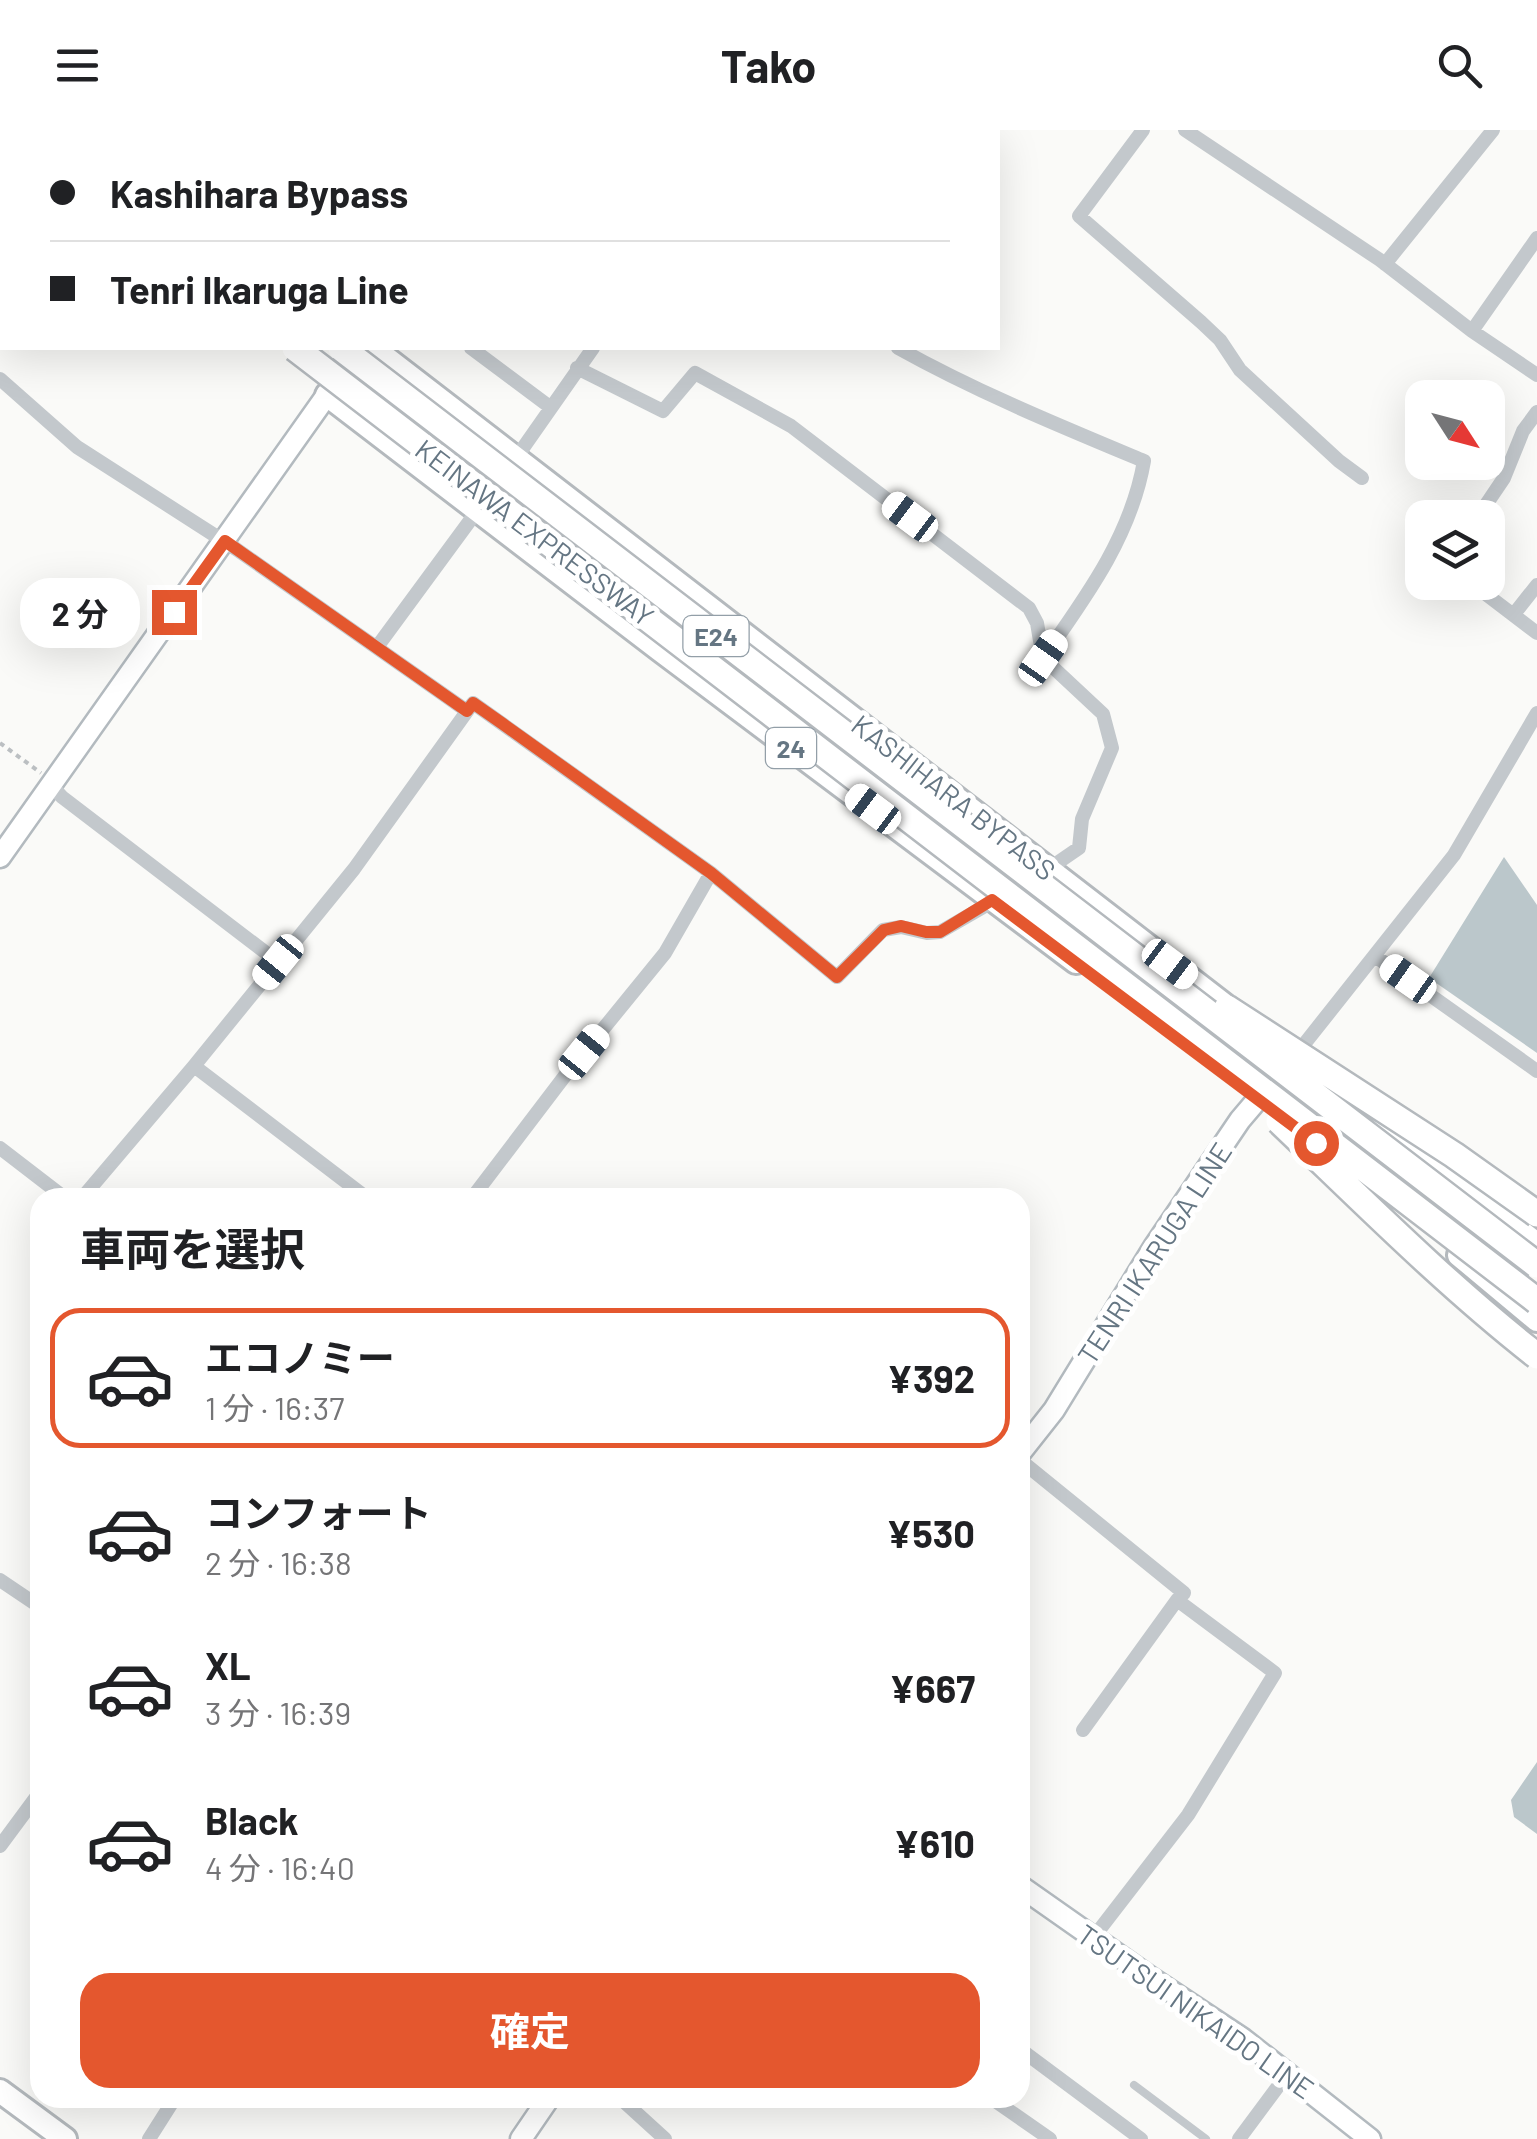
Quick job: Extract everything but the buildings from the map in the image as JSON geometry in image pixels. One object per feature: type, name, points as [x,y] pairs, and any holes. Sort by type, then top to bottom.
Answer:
[{"type":"highway","name":"KEINAWA EXPRESSWAY","points":[[298,350],[1537,1301]]},
{"type":"highway","name":"KEINAWA EXPRESSWAY","points":[[344,350],[1537,1266]]},
{"type":"highway","name":"KASHIHARA BYPASS","points":[[376,350],[1537,1244]]},
{"type":"highway","name":"KASHIHARA BYPASS","points":[[327,395],[1258,1098],[1537,1320]]},
{"type":"highway","points":[[947,847],[1275,1117],[1472,1304],[1537,1356]]},
{"type":"highway","points":[[1092,922],[1354,1088],[1537,1214]]},
{"type":"highway","points":[[0,2091],[64,2139]]},
{"type":"main road","points":[[0,857],[359,350]]},
{"type":"main road","name":"TENRI IKARUGA LINE","points":[[1030,1442],[1154,1247],[1258,1098],[1294,1058]]},
{"type":"main road","name":"TSUTSUI NIKAIDO LINE","points":[[1030,1893],[1243,2039],[1370,2139]]},
{"type":"main road","points":[[521,2139],[543,2108]]},
{"type":"street","points":[[1143,130],[1078,216],[1201,322],[1220,340],[1240,370],[1362,478]]},
{"type":"street","points":[[1184,130],[1386,264],[1472,331],[1537,375]]},
{"type":"street","points":[[1386,264],[1492,130]]},
{"type":"street","points":[[1472,331],[1537,238]]},
{"type":"street","points":[[474,350],[550,407]]},
{"type":"street","points":[[377,646],[591,350]]},
{"type":"street","points":[[902,350],[986,394],[1144,461],[1132,506],[1101,575],[1043,658]]},
{"type":"street","points":[[90,1188],[354,869],[473,703],[711,873],[837,977],[884,930],[901,926],[940,932],[1079,848],[1082,819],[1112,748],[1103,714],[1043,658],[1037,622],[1029,608],[790,426],[695,373],[663,411],[577,368]]},
{"type":"street","points":[[0,379],[78,446],[225,541],[467,711]]},
{"type":"street","points":[[1489,500],[1504,478],[1522,431],[1537,412]]},
{"type":"street","points":[[1514,614],[1537,585]]},
{"type":"street","points":[[1495,600],[1537,633]]},
{"type":"street","points":[[1294,1058],[1454,855],[1531,734],[1537,713]]},
{"type":"street","points":[[50,784],[278,962]]},
{"type":"street","points":[[480,1188],[564,1077],[666,954],[711,873]]},
{"type":"street","points":[[1375,956],[1537,1071]]},
{"type":"street","points":[[194,1066],[354,1188]]},
{"type":"street","points":[[0,1148],[52,1188]]},
{"type":"street","points":[[1030,1464],[1184,1594],[1084,1730]]},
{"type":"street","points":[[0,1580],[30,1600]]},
{"type":"street","points":[[1094,1938],[1188,1815],[1275,1673],[1176,1600]]},
{"type":"street","points":[[0,1846],[30,1806]]},
{"type":"street","points":[[1030,2056],[1142,2139]]},
{"type":"street","points":[[1239,2139],[1288,2074]]},
{"type":"street","points":[[150,2139],[169,2108]]},
{"type":"street","points":[[631,2108],[665,2139]]},
{"type":"street","points":[[1005,2108],[1050,2139]]},
{"type":"lane","points":[[1134,2085],[1206,2139]]},
{"type":"path","points":[[0,742],[50,784]]},
{"type":"shaded area","points":[[1504,857],[1537,905],[1537,1053],[1429,978]]},
{"type":"shaded area","points":[[1537,1762],[1537,1834],[1514,1817],[1511,1800]]},
{"type":"route","points":[[174,612],[225,541],[467,711],[473,703],[503,724],[711,873],[837,977],[884,930],[901,926],[940,932],[992,900],[1316,1143]]}]
